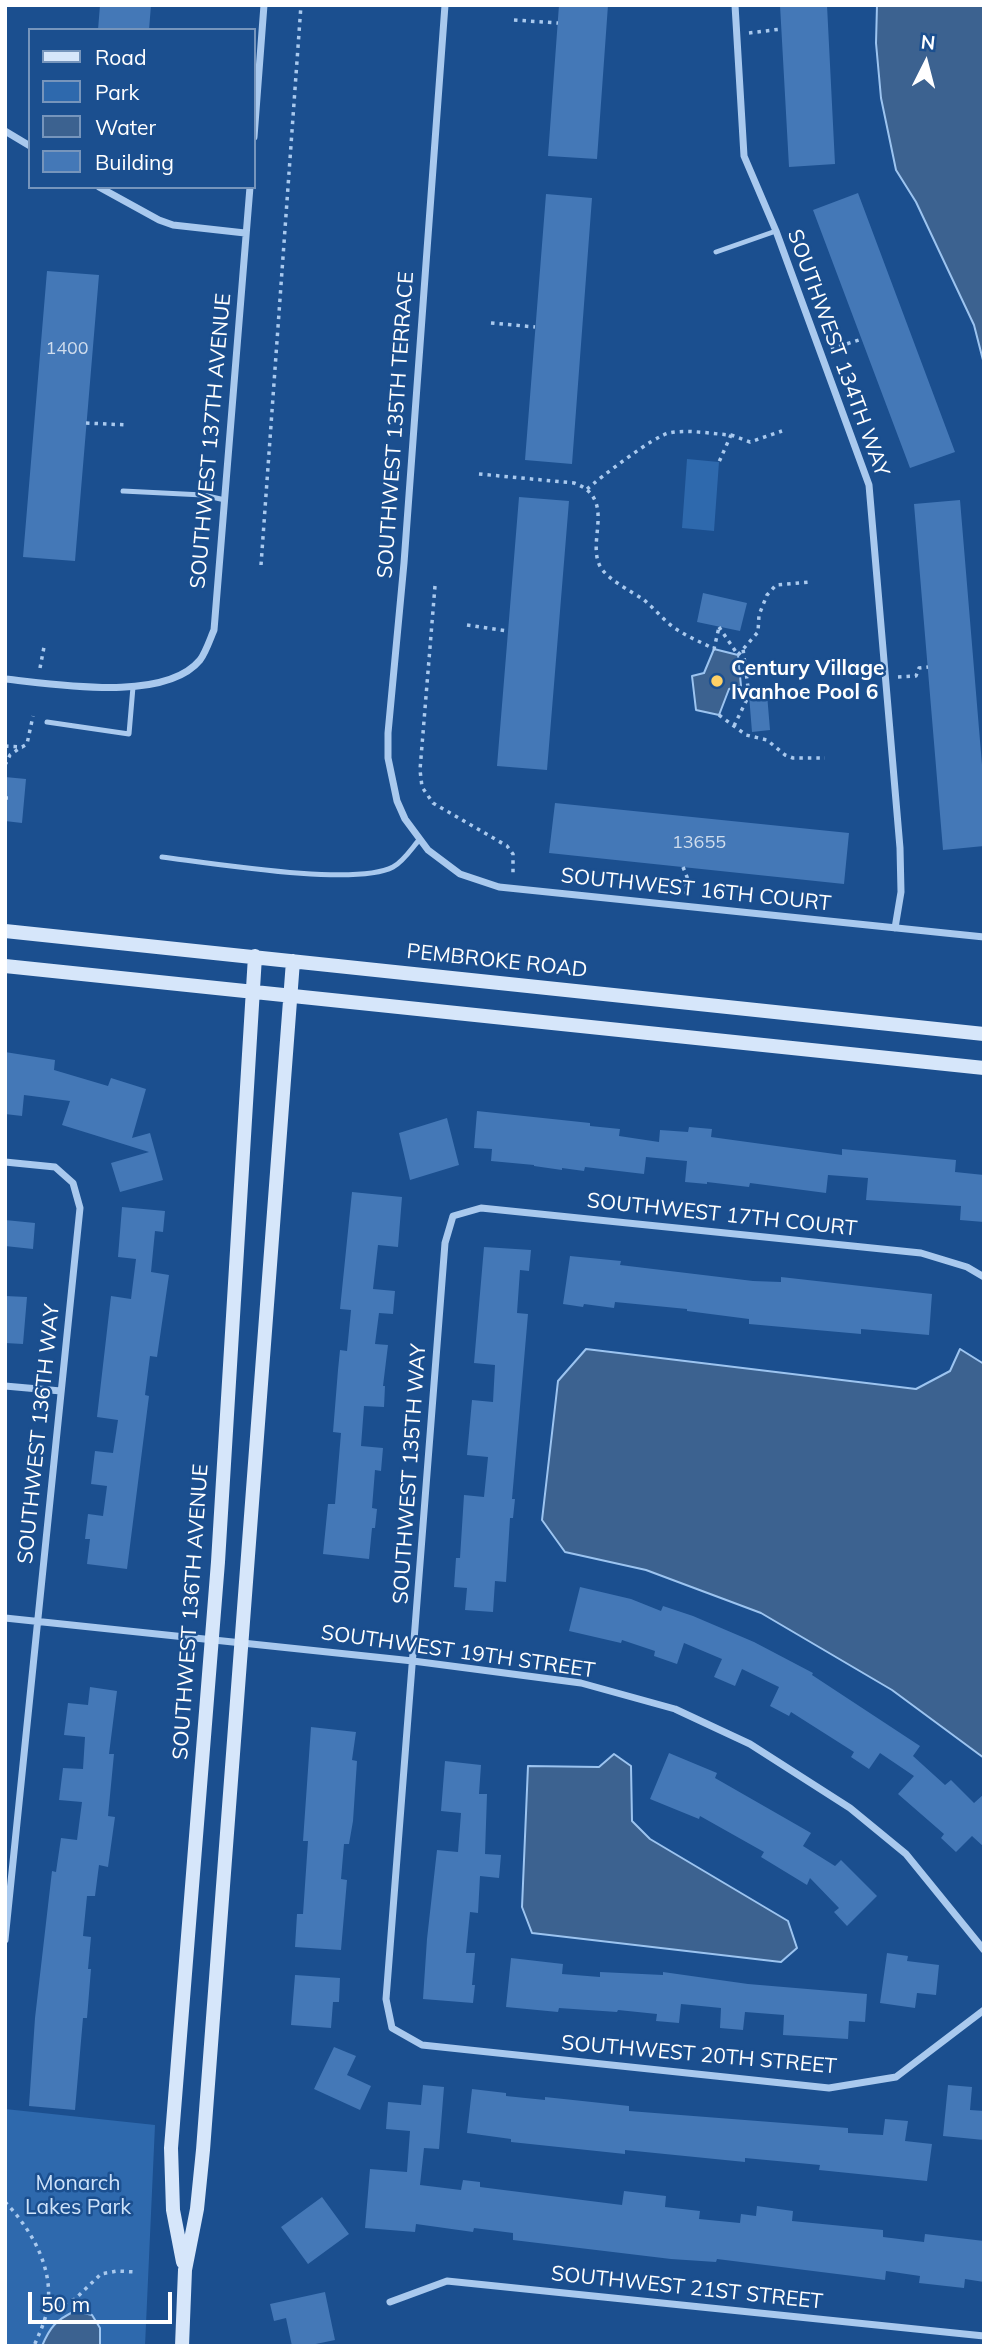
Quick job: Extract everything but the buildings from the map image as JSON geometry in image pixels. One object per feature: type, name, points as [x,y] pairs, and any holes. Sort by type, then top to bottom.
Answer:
[{"type":"street","points":[[256,111],[264,5]]},
{"type":"street","name":"SOUTHWEST 135TH TERRACE","points":[[419,839],[397,801],[388,758],[388,733],[404,563],[445,5]]},
{"type":"street","name":"SOUTHWEST 134TH WAY","points":[[735,5],[744,156],[776,231],[869,485],[900,848],[901,892],[895,928]]},
{"type":"street","points":[[5,131],[28,145]]},
{"type":"street","points":[[103,189],[173,225],[246,233]]},
{"type":"street","name":"SOUTHWEST 137TH AVENUE","points":[[133,687],[172,681],[200,660],[214,630],[250,189]]},
{"type":"street","points":[[5,679],[83,686],[133,687]]},
{"type":"street","name":"SOUTHWEST 16TH COURT","points":[[419,839],[428,850],[460,874],[499,887],[984,937]]},
{"type":"street","name":"PEMBROKE ROAD","points":[[5,931],[984,1034]]},
{"type":"street","name":"SOUTHWEST 136TH AVENUE","points":[[185,2270],[173,2210],[171,2148],[211,1640],[255,956]]},
{"type":"street","name":"SOUTHWEST 136TH AVENUE","points":[[182,2346],[185,2270],[197,2209],[203,2150],[293,961]]},
{"type":"street","points":[[5,966],[984,1069]]},
{"type":"street","name":"SOUTHWEST 136TH WAY","points":[[5,1162],[55,1167],[73,1183],[80,1208],[38,1622],[10,1848],[5,1940]]},
{"type":"street","name":"SOUTHWEST 17TH COURT","points":[[453,1216],[481,1208],[921,1253],[967,1267],[984,1277]]},
{"type":"street","name":"SOUTHWEST 135TH WAY","points":[[392,2028],[386,1999],[445,1242],[453,1216]]},
{"type":"street","points":[[5,1386],[61,1391]]},
{"type":"street","name":"SOUTHWEST 19TH STREET","points":[[5,1618],[413,1661],[582,1683],[675,1709],[750,1744],[850,1808],[906,1854],[984,1950]]},
{"type":"street","name":"SOUTHWEST 20TH STREET","points":[[392,2028],[422,2045],[829,2088],[896,2077],[984,2010]]},
{"type":"street","name":"SOUTHWEST 21ST STREET","points":[[390,2302],[447,2281],[984,2336]]},
{"type":"lane","points":[[716,252],[776,231]]},
{"type":"lane","points":[[122,491],[203,495],[225,500]]},
{"type":"lane","points":[[47,722],[129,734],[133,687]]},
{"type":"lane","points":[[162,857],[283,871],[357,876],[394,867],[419,839]]},
{"type":"path","points":[[261,565],[301,5]]},
{"type":"path","points":[[514,20],[558,23]]},
{"type":"path","points":[[737,35],[781,29]]},
{"type":"path","points":[[491,323],[536,327]]},
{"type":"path","points":[[821,352],[862,339]]},
{"type":"path","points":[[86,423],[128,425]]},
{"type":"path","points":[[587,489],[666,433],[684,431],[731,435],[750,442],[782,431]]},
{"type":"path","points":[[719,462],[731,435]]},
{"type":"path","points":[[480,474],[574,483],[587,489],[596,502],[598,556],[601,567],[674,628],[714,649],[719,627],[738,655],[758,632],[759,615],[767,595],[776,585],[811,582]]},
{"type":"path","points":[[435,586],[420,770],[422,787],[433,803],[507,846],[513,854],[513,878]]},
{"type":"path","points":[[467,625],[508,631]]},
{"type":"path","points":[[40,668],[44,648]]},
{"type":"path","points":[[734,726],[749,695],[743,649]]},
{"type":"path","points":[[885,677],[916,676],[919,668],[928,667]]},
{"type":"path","points":[[719,715],[746,735],[766,740],[793,758],[825,758]]},
{"type":"path","points":[[5,765],[10,755],[27,744],[33,716]]},
{"type":"path","points":[[5,746],[22,747]]},
{"type":"path","points":[[683,867],[687,877],[685,906]]},
{"type":"path","points":[[5,2202],[26,2228],[40,2253],[47,2279],[48,2310],[34,2346]]},
{"type":"path","points":[[48,2310],[75,2299],[101,2274],[136,2272]]},
{"type":"green space","points":[[687,459],[719,462],[714,531],[682,528]]},
{"type":"green space","name":"Monarch Lakes Park","points":[[5,2109],[155,2125],[145,2346],[5,2346]]},
{"type":"water","points":[[877,5],[984,5],[984,364],[974,325],[916,202],[896,170],[881,98],[876,43]]},
{"type":"water","name":"Century Village Ivanhoe Pool 6","points":[[714,649],[738,655],[741,686],[729,689],[719,715],[696,710],[692,676],[704,673]]},
{"type":"water","points":[[586,1349],[916,1389],[950,1371],[960,1349],[984,1364],[984,1758],[892,1690],[761,1613],[646,1570],[565,1552],[542,1520],[558,1381]]},
{"type":"water","points":[[614,1754],[631,1766],[632,1821],[650,1839],[788,1921],[797,1948],[781,1962],[532,1933],[522,1907],[528,1766],[599,1767]]},
{"type":"water","points":[[75,2311],[92,2315],[100,2328],[100,2346],[42,2346],[54,2325]]},
{"type":"place","name":"Century Village Ivanhoe Pool 6","points":[[717,681]]}]
